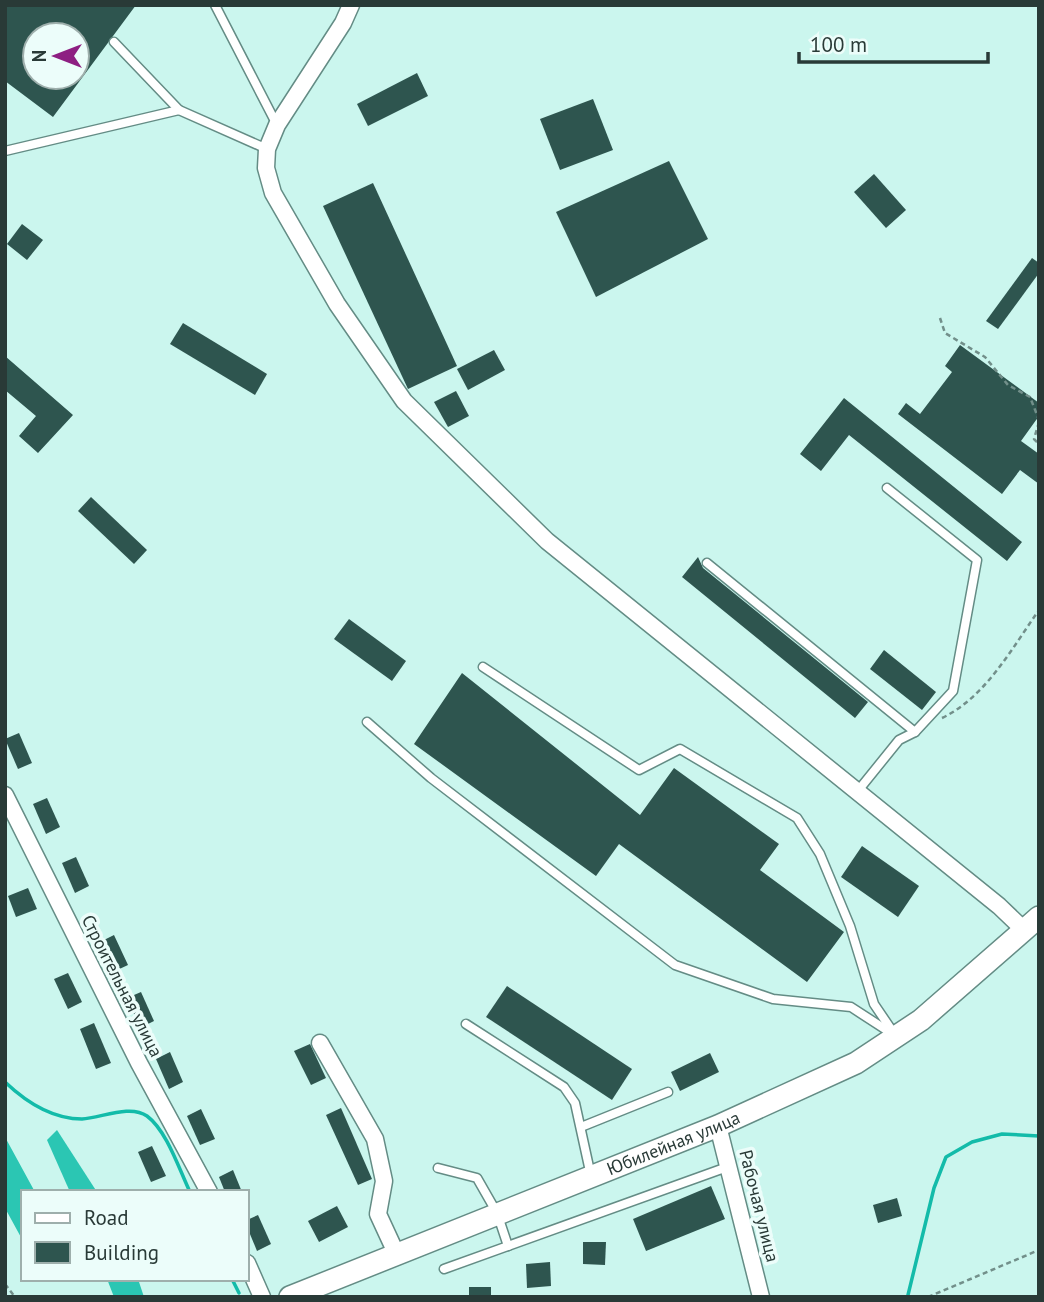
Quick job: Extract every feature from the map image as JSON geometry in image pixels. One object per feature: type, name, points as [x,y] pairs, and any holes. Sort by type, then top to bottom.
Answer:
[{"type":"main road","name":"Юбилейная улица","points":[[290,1297],[718,1126],[856,1063],[897,1037],[1032,924]]},
{"type":"street","points":[[351,5],[343,23],[276,125],[267,149],[266,168],[273,193],[337,304],[404,401],[547,541],[999,906],[1032,924]]},
{"type":"street","name":"Строительная улица","points":[[5,795],[139,1063],[208,1190]]},
{"type":"street","points":[[320,1043],[374,1139],[384,1181],[378,1214],[396,1253]]},
{"type":"street","name":"Рабочая улица","points":[[718,1126],[761,1297]]},
{"type":"street","points":[[248,1265],[262,1297]]},
{"type":"lane","points":[[215,5],[276,125]]},
{"type":"lane","points":[[114,42],[179,110],[267,149]]},
{"type":"lane","points":[[5,151],[179,110]]},
{"type":"lane","points":[[857,792],[899,740],[915,732],[953,691],[977,560],[887,488]]},
{"type":"lane","points":[[707,563],[915,732]]},
{"type":"lane","points":[[483,667],[639,770],[680,749],[797,818],[825,866],[850,926],[874,1004],[897,1037]]},
{"type":"lane","points":[[366,722],[431,778],[675,965],[773,999],[851,1007],[897,1037]]},
{"type":"lane","points":[[466,1024],[564,1087],[575,1104],[592,1176]]},
{"type":"lane","points":[[581,1126],[668,1092]]},
{"type":"lane","points":[[444,1269],[730,1166]]},
{"type":"lane","points":[[438,1168],[477,1178],[497,1213],[508,1246]]},
{"type":"path","points":[[940,318],[945,333],[985,357],[1008,385],[1030,397],[1039,421],[1034,439],[1039,444]]},
{"type":"path","points":[[915,732],[953,713],[992,677],[1039,610]]},
{"type":"path","points":[[928,1297],[1039,1250]]},
{"type":"path","points":[[5,1284],[15,1297]]},
{"type":"green space","points":[[57,1130],[96,1190],[69,1190],[47,1140]]},
{"type":"green space","points":[[5,1137],[34,1190],[21,1190],[21,1237],[5,1208]]},
{"type":"green space","points":[[108,1281],[139,1281],[144,1297],[114,1297]]},
{"type":"building","points":[[5,5],[136,5],[91,66],[91,21],[21,21],[21,91],[72,91],[53,117],[5,81]]},
{"type":"building","points":[[417,73],[428,96],[368,126],[357,104]]},
{"type":"building","points":[[593,99],[613,150],[560,170],[540,119]]},
{"type":"building","points":[[669,161],[708,239],[596,297],[556,212]]},
{"type":"building","points":[[874,174],[906,210],[886,228],[854,192]]},
{"type":"building","points":[[373,183],[457,366],[408,389],[323,206]]},
{"type":"building","points":[[22,224],[43,240],[27,260],[7,244]]},
{"type":"building","points":[[1032,258],[1039,263],[1039,273],[998,329],[986,321]]},
{"type":"building","points":[[183,323],[267,374],[255,395],[170,344]]},
{"type":"building","points":[[960,345],[1039,403],[1039,416],[1021,441],[1039,454],[1039,484],[1020,470],[1002,494],[898,414],[906,403],[920,414],[952,372],[945,366]]},
{"type":"building","points":[[494,350],[505,370],[468,390],[457,369]]},
{"type":"building","points":[[5,356],[73,415],[38,453],[19,436],[36,416],[5,390]]},
{"type":"building","points":[[456,391],[469,416],[448,427],[434,402]]},
{"type":"building","points":[[844,398],[1022,542],[1007,561],[849,435],[821,471],[800,454]]},
{"type":"building","points":[[91,497],[147,550],[134,564],[78,511]]},
{"type":"building","points":[[698,557],[703,568],[868,702],[855,718],[682,577]]},
{"type":"building","points":[[349,619],[406,661],[392,681],[334,639]]},
{"type":"building","points":[[884,650],[936,692],[922,710],[870,669]]},
{"type":"building","points":[[462,673],[640,815],[674,768],[779,844],[760,870],[844,932],[807,982],[619,844],[596,876],[414,744]]},
{"type":"building","points":[[19,733],[32,763],[18,769],[5,739]]},
{"type":"building","points":[[47,798],[60,827],[46,834],[33,804]]},
{"type":"building","points":[[862,846],[919,886],[898,917],[841,877]]},
{"type":"building","points":[[76,857],[89,886],[75,893],[62,863]]},
{"type":"building","points":[[28,888],[37,909],[16,917],[8,896]]},
{"type":"building","points":[[114,935],[128,965],[113,972],[100,942]]},
{"type":"building","points":[[68,973],[82,1002],[68,1009],[54,979]]},
{"type":"building","points":[[507,986],[632,1069],[612,1100],[486,1017]]},
{"type":"building","points":[[141,992],[154,1021],[140,1028],[127,998]]},
{"type":"building","points":[[94,1023],[111,1063],[96,1069],[80,1029]]},
{"type":"building","points":[[310,1044],[326,1078],[311,1085],[294,1051]]},
{"type":"building","points":[[170,1052],[183,1082],[169,1089],[156,1059]]},
{"type":"building","points":[[710,1053],[719,1072],[680,1091],[671,1072]]},
{"type":"building","points":[[341,1108],[372,1179],[358,1185],[326,1115]]},
{"type":"building","points":[[201,1109],[215,1139],[200,1145],[187,1116]]},
{"type":"building","points":[[152,1146],[166,1176],[151,1182],[138,1152]]},
{"type":"building","points":[[233,1170],[241,1190],[224,1190],[219,1177]]},
{"type":"building","points":[[711,1186],[725,1219],[646,1251],[633,1219]]},
{"type":"building","points":[[897,1198],[902,1216],[878,1223],[873,1205]]},
{"type":"building","points":[[337,1206],[348,1227],[319,1242],[308,1221]]},
{"type":"building","points":[[258,1215],[271,1244],[257,1251],[248,1229],[248,1220]]},
{"type":"building","points":[[583,1242],[606,1242],[605,1265],[583,1264]]},
{"type":"building","points":[[550,1262],[551,1286],[527,1288],[526,1264]]},
{"type":"building","points":[[469,1287],[491,1287],[491,1297],[469,1297]]},
{"type":"waterway","points":[[5,1082],[31,1102],[60,1116],[82,1119],[132,1111],[147,1116],[161,1131],[189,1190]]},
{"type":"waterway","points":[[908,1295],[934,1188],[946,1157],[972,1142],[1002,1134],[1039,1136]]},
{"type":"waterway","points":[[233,1281],[239,1293]]}]
